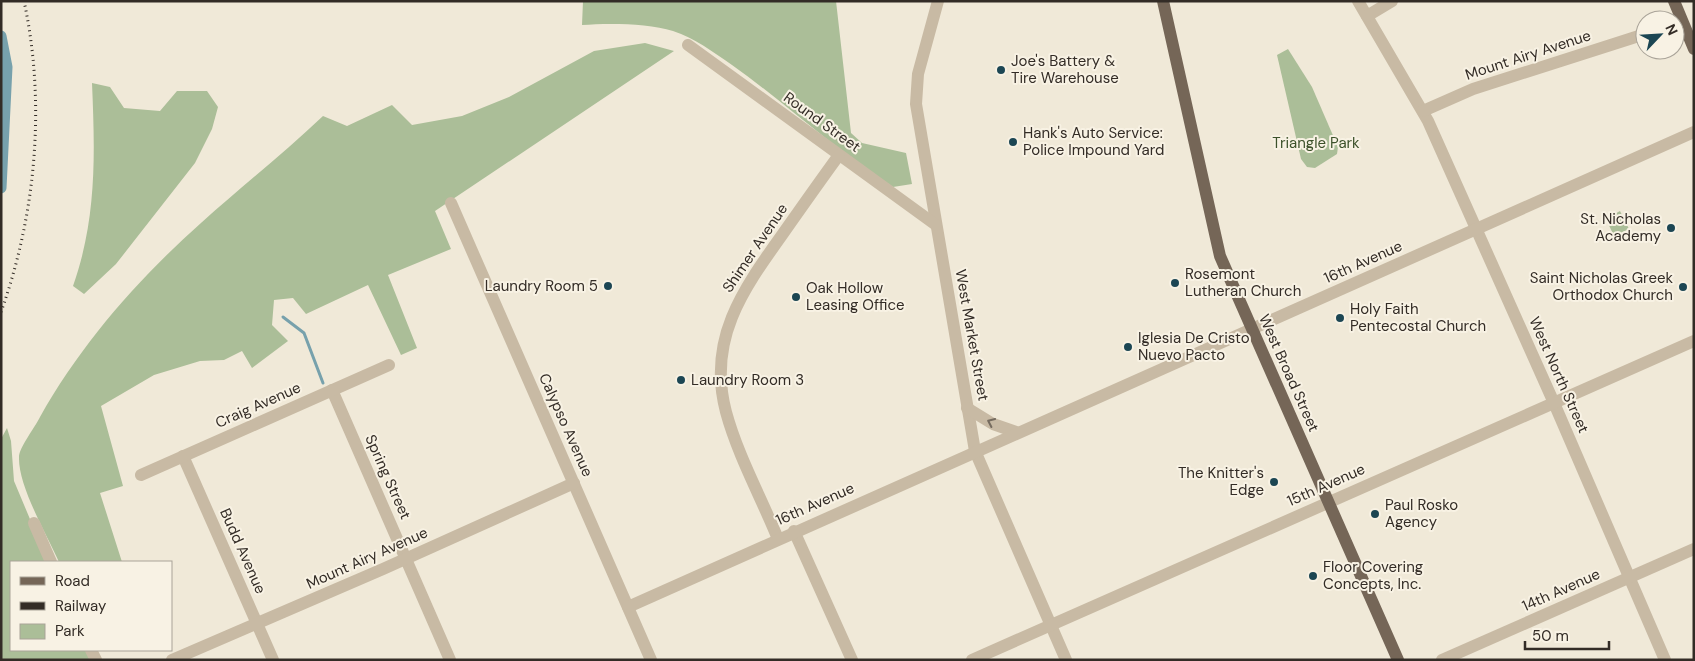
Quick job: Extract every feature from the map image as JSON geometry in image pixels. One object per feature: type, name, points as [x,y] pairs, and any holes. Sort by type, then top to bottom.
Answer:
[{"type":"main road","name":"West Broad Street","points":[[1163,1],[1220,256],[1398,660]]},
{"type":"main road","points":[[1685,34],[1694,49]]},
{"type":"street","name":"West Market Street","points":[[938,1],[918,74],[916,94],[974,451],[1066,660]]},
{"type":"street","name":"West North Street","points":[[1358,1],[1423,111],[1554,403],[1665,660]]},
{"type":"street","points":[[1367,16],[1392,1]]},
{"type":"street","name":"Mount Airy Avenue","points":[[1423,111],[1474,89],[1635,37]]},
{"type":"street","name":"Round Street","points":[[688,45],[936,225]]},
{"type":"street","name":"16th Avenue","points":[[628,607],[778,538],[1694,132]]},
{"type":"street","name":"Shimer Avenue","points":[[778,538],[732,431],[726,412],[721,378],[723,349],[732,314],[746,286],[839,155]]},
{"type":"street","name":"Calypso Avenue","points":[[451,203],[651,660]]},
{"type":"street","name":"15th Avenue","points":[[972,660],[1328,501],[1694,341]]},
{"type":"street","name":"Craig Avenue","points":[[140,475],[389,365]]},
{"type":"street","name":"Spring Street","points":[[332,390],[450,660]]},
{"type":"street","points":[[967,408],[994,424],[1016,432]]},
{"type":"street","name":"Budd Avenue","points":[[183,456],[273,660]]},
{"type":"street","name":"Mount Airy Avenue","points":[[172,660],[258,624],[574,483]]},
{"type":"street","points":[[34,523],[51,561]]},
{"type":"street","points":[[794,531],[852,660]]},
{"type":"street","name":"14th Avenue","points":[[1442,660],[1694,549]]},
{"type":"green space","points":[[583,1],[836,1],[851,133],[862,143],[906,153],[912,184],[893,187],[832,143],[732,65],[689,37],[652,26],[582,25]]},
{"type":"green space","points":[[645,43],[674,51],[435,211],[451,249],[388,275],[417,348],[401,355],[368,285],[306,314],[293,298],[274,300],[272,325],[288,341],[252,368],[242,351],[224,360],[200,361],[154,375],[101,406],[123,486],[100,493],[122,561],[59,561],[23,482],[20,469],[20,453],[56,390],[92,338],[133,290],[178,244],[323,116],[347,126],[392,105],[412,125],[462,116],[509,97],[594,51]]},
{"type":"green space","name":"Triangle Park","points":[[1288,49],[1312,87],[1338,147],[1337,154],[1315,168],[1307,167],[1301,159],[1277,55]]},
{"type":"green space","points":[[92,83],[110,87],[124,108],[160,111],[177,91],[207,91],[218,107],[212,129],[195,163],[116,264],[84,294],[73,286],[87,236],[93,186]]},
{"type":"green space","points":[[1620,211],[1629,229],[1614,236],[1606,219]]},
{"type":"green space","points":[[7,428],[11,441],[14,481],[48,561],[10,561],[10,651],[86,651],[90,660],[1,660],[1,439]]},
{"type":"waterway","points":[[1,36],[7,67],[1,188]]},
{"type":"waterway","points":[[283,317],[304,333],[323,383]]},
{"type":"railway","points":[[1,312],[13,275],[22,236],[34,158],[35,79],[24,1]]},
{"type":"place","name":"Joe's Battery & Tire Warehouse","points":[[1001,70]]},
{"type":"place","name":"Hank's Auto Service: Police Impound Yard","points":[[1013,142]]},
{"type":"place","name":"St. Nicholas Academy","points":[[1671,228]]},
{"type":"place","name":"Rosemont Lutheran Church","points":[[1175,283]]},
{"type":"place","name":"Laundry Room 5","points":[[608,286]]},
{"type":"place","name":"Saint Nicholas Greek Orthodox Church","points":[[1683,287]]},
{"type":"place","name":"Oak Hollow Leasing Office","points":[[796,297]]},
{"type":"place","name":"Holy Faith Pentecostal Church","points":[[1340,318]]},
{"type":"place","name":"Iglesia De Cristo Nuevo Pacto","points":[[1128,347]]},
{"type":"place","name":"Laundry Room 3","points":[[681,380]]},
{"type":"place","name":"The Knitter's Edge","points":[[1274,482]]},
{"type":"place","name":"Paul Rosko Agency","points":[[1375,514]]},
{"type":"place","name":"Floor Covering Concepts, Inc.","points":[[1313,576]]}]
